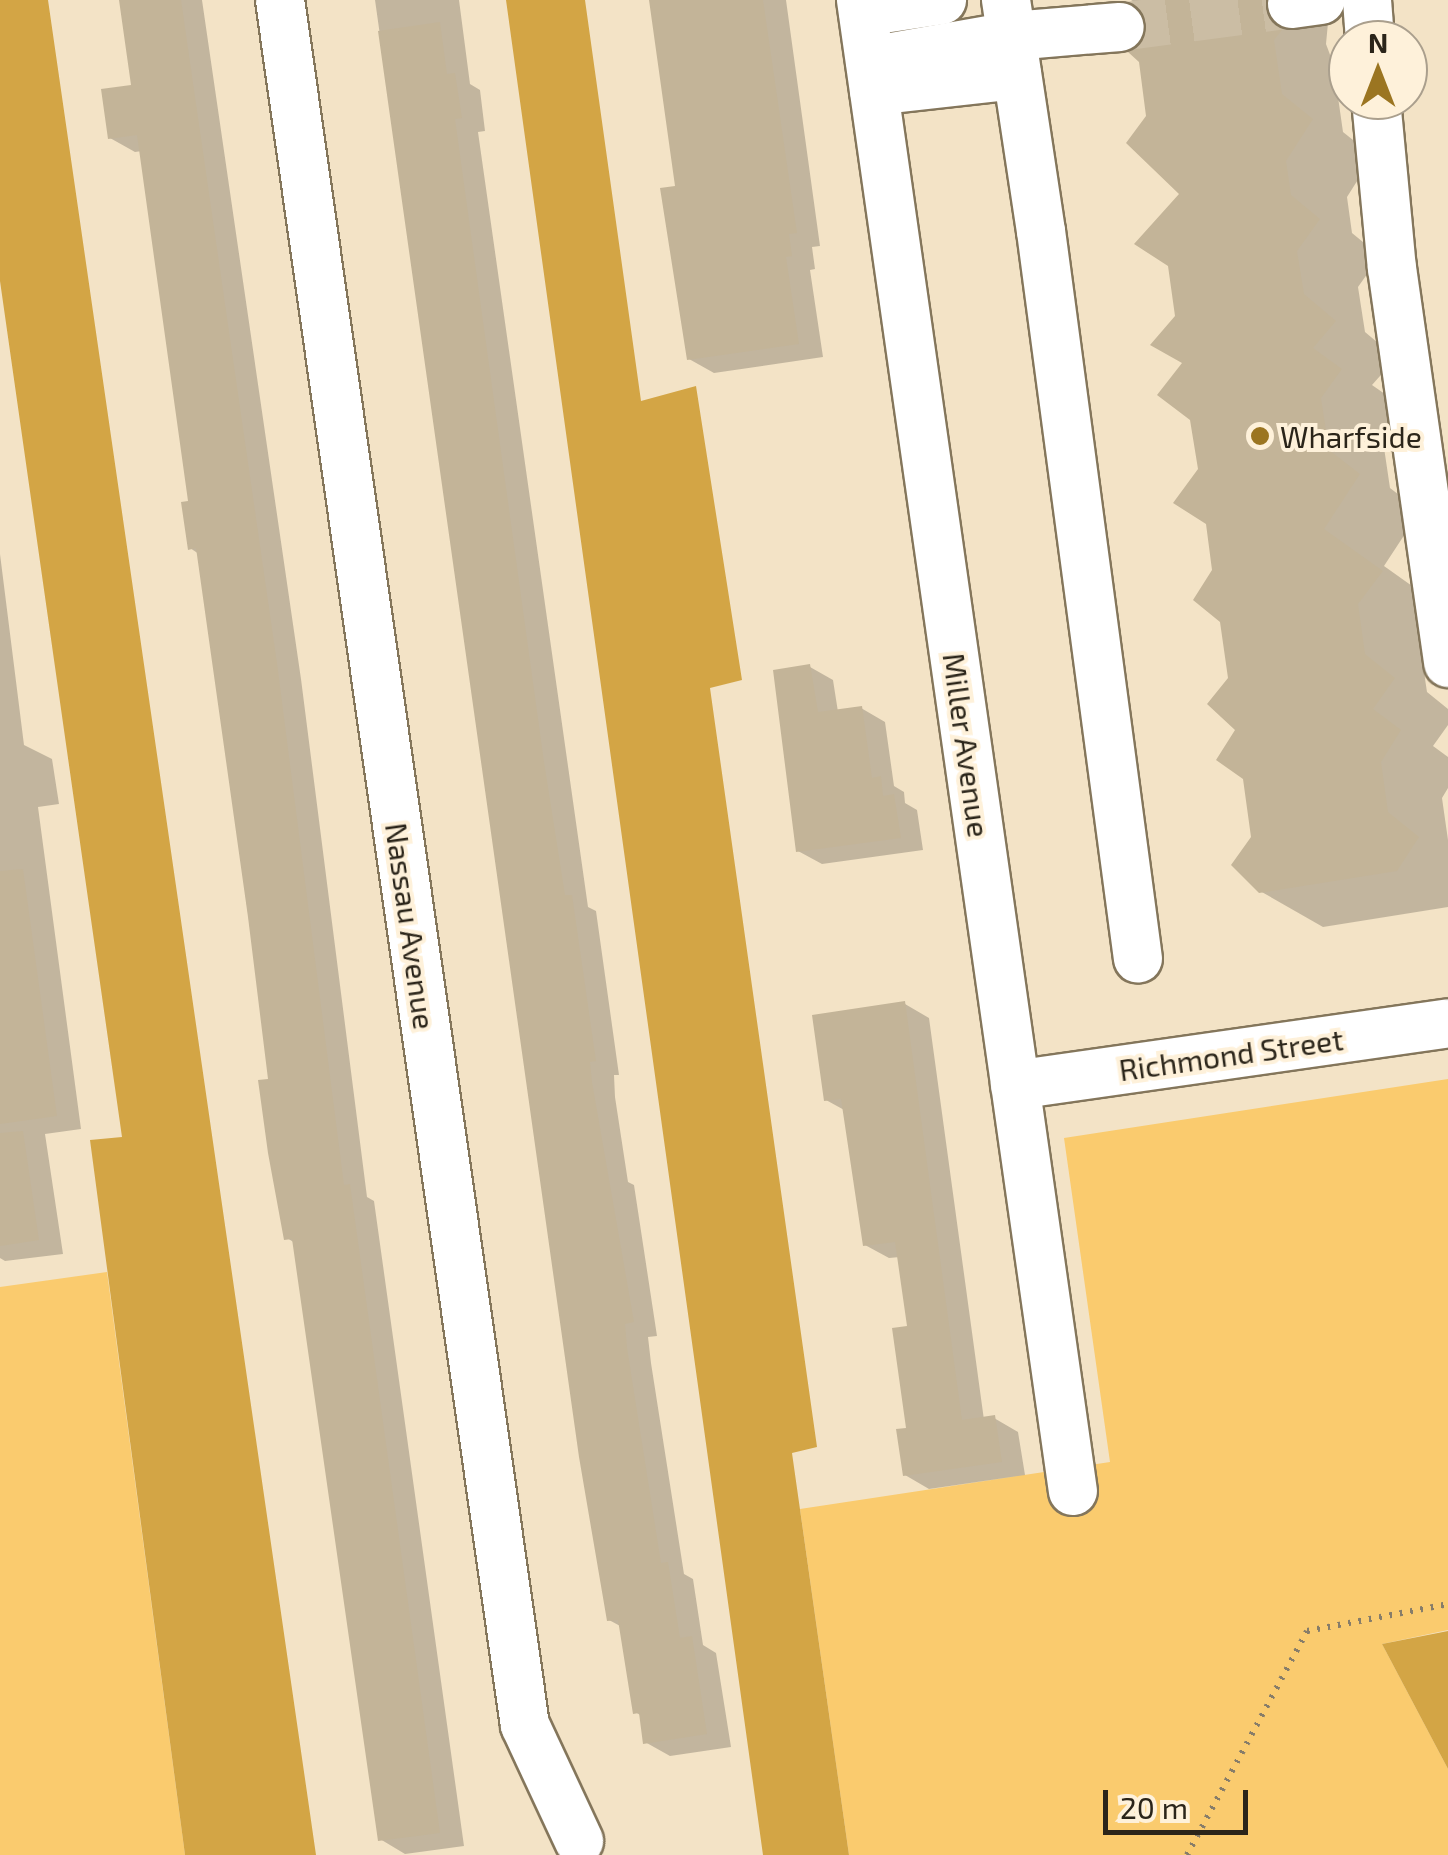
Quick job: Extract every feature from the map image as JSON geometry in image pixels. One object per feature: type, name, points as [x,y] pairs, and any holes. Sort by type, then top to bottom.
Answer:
[{"type":"street","name":"Nassau Avenue","points":[[280,0],[524,1725],[579,1841]]},
{"type":"street","points":[[862,6],[942,0]]},
{"type":"street","name":"Miller Avenue","points":[[862,6],[1073,1491]]},
{"type":"street","points":[[872,76],[1012,37],[1120,26]]},
{"type":"street","points":[[1012,37],[1138,959]]},
{"type":"street","points":[[1378,120],[1392,268],[1448,663]]},
{"type":"street","name":"Richmond Street","points":[[1015,1085],[1448,1023]]},
{"type":"path","points":[[1187,1855],[1307,1631],[1448,1604]]},
{"type":"shaded area","points":[[0,0],[48,0],[316,1855],[185,1855],[90,1140],[122,1137],[0,281]]},
{"type":"shaded area","points":[[506,0],[585,0],[641,401],[696,386],[742,680],[710,688],[817,1447],[792,1453],[849,1855],[763,1855]]},
{"type":"shaded area","points":[[1448,1079],[1448,1630],[1382,1644],[1448,1769],[1448,1855],[849,1855],[800,1509],[1110,1462],[1064,1138]]},
{"type":"shaded area","points":[[107,1272],[185,1855],[0,1855],[0,1287]]},
{"type":"shaded area","points":[[1448,1631],[1448,1769],[1382,1644]]},
{"type":"building","points":[[119,0],[181,0],[277,663],[344,1185],[350,1184],[440,1833],[378,1841],[292,1239],[284,1240],[268,1153],[258,1080],[268,1079],[248,917],[196,548],[188,550],[181,502],[188,501],[137,135],[108,139],[101,89],[131,85]]},
{"type":"building","points":[[649,0],[763,0],[797,233],[789,234],[792,256],[786,257],[799,344],[687,360],[660,188],[675,186]]},
{"type":"building","name":"Wharfside","points":[[1137,0],[1266,0],[1270,20],[1282,30],[1274,40],[1282,94],[1313,119],[1286,161],[1291,195],[1320,219],[1297,251],[1304,294],[1336,321],[1313,348],[1342,369],[1321,398],[1329,450],[1360,474],[1324,529],[1383,571],[1358,604],[1365,654],[1395,678],[1373,709],[1401,730],[1381,762],[1388,812],[1419,837],[1397,871],[1259,893],[1231,865],[1251,837],[1243,779],[1216,760],[1235,730],[1207,704],[1228,678],[1220,622],[1193,600],[1212,570],[1206,524],[1173,503],[1198,469],[1190,420],[1157,395],[1182,363],[1150,345],[1175,316],[1168,266],[1134,244],[1179,194],[1126,143],[1146,116],[1139,62],[1128,52],[1144,40],[1147,26],[1134,4]]},
{"type":"building","points":[[440,22],[447,74],[455,73],[462,118],[455,119],[544,762],[565,895],[572,895],[596,1061],[590,1062],[592,1082],[634,1322],[625,1324],[627,1348],[661,1563],[668,1562],[680,1638],[692,1636],[707,1734],[643,1744],[639,1713],[633,1714],[618,1620],[607,1621],[579,1457],[378,31]]},
{"type":"building","points":[[810,664],[818,712],[862,706],[872,778],[881,776],[883,796],[894,794],[901,838],[796,852],[773,670]]},
{"type":"building","points":[[23,869],[57,1116],[0,1124],[0,871]]},
{"type":"building","points":[[905,1001],[962,1420],[995,1415],[1002,1462],[903,1476],[896,1429],[906,1428],[892,1328],[907,1326],[895,1242],[863,1246],[841,1099],[824,1101],[812,1015]]},
{"type":"building","points":[[23,1131],[39,1240],[0,1246],[0,1133]]},
{"type":"tunnel","points":[[1120,27],[1292,4]]},
{"type":"place","name":"Wharfside","points":[[1260,436]]}]
